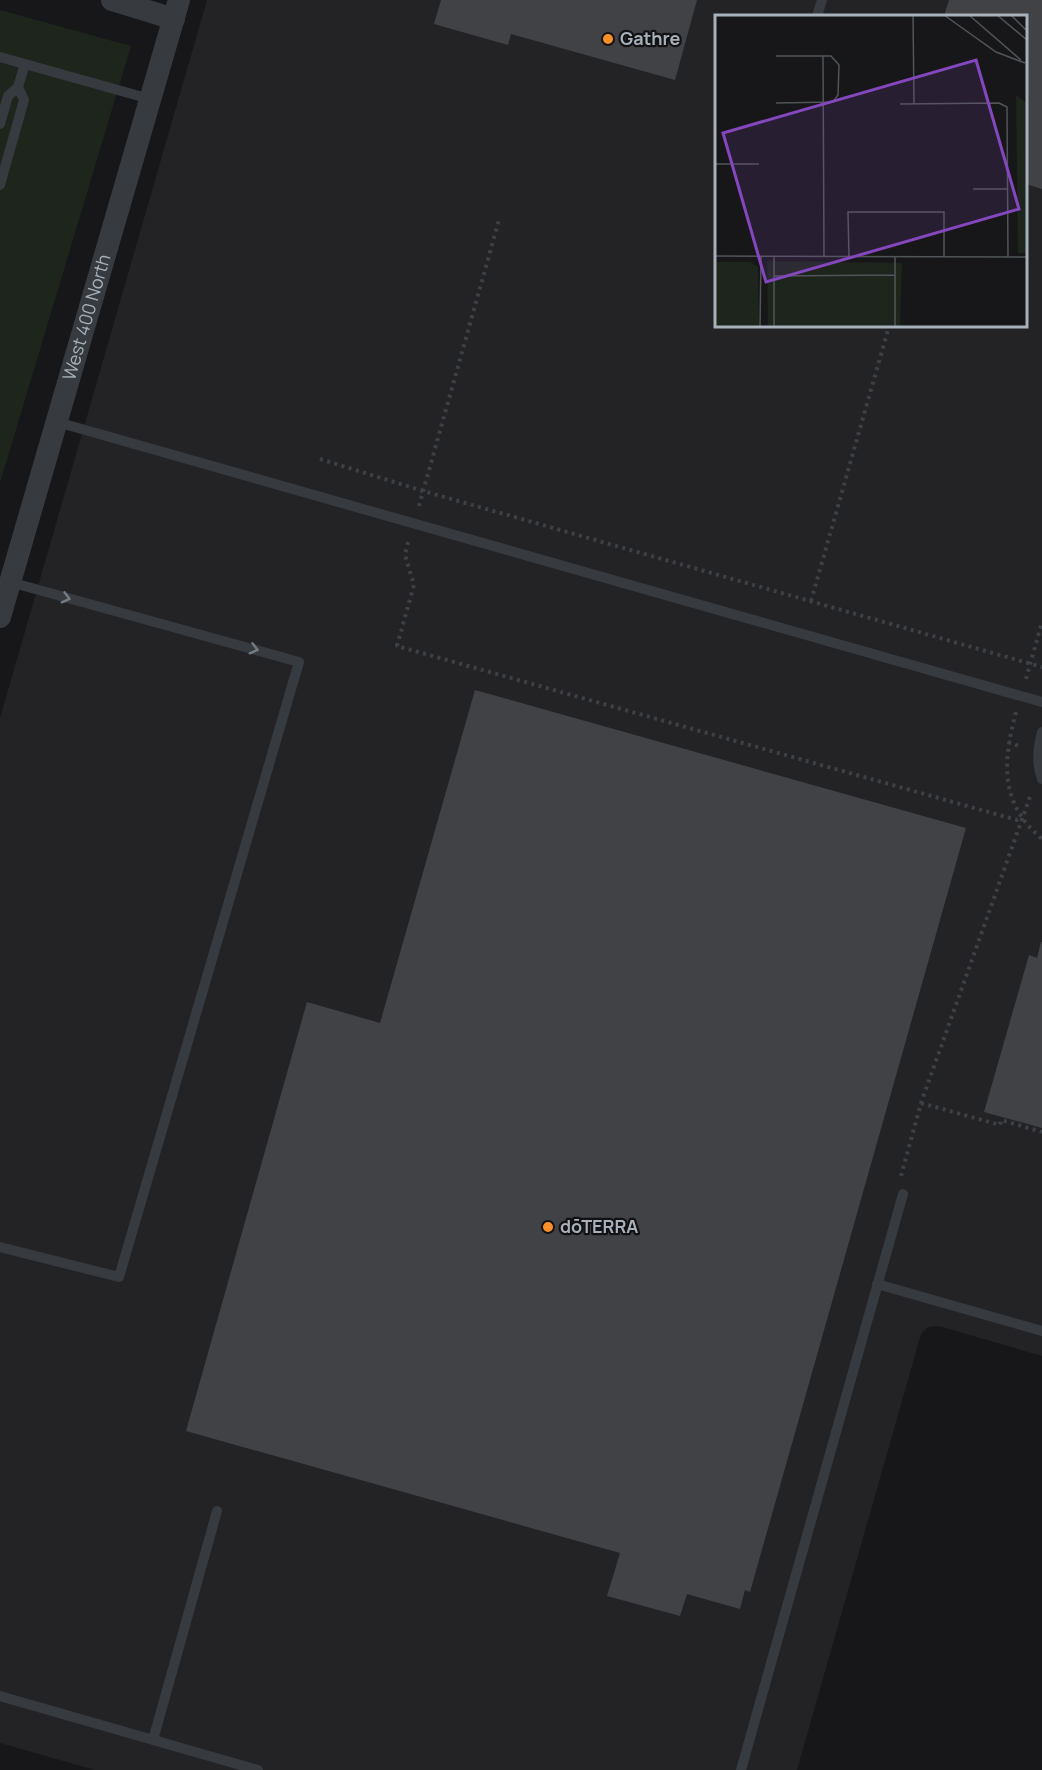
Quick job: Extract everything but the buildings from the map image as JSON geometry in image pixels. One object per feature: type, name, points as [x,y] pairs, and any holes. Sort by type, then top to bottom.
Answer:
[{"type":"street","points":[[112,0],[176,9]]},
{"type":"street","name":"West 400 North","points":[[0,617],[176,9]]},
{"type":"lane","points":[[817,15],[822,0]]},
{"type":"lane","points":[[0,57],[150,99]]},
{"type":"lane","points":[[0,124],[8,96],[18,87],[25,64]]},
{"type":"lane","points":[[0,185],[24,100],[18,87]]},
{"type":"lane","points":[[57,422],[1042,702]]},
{"type":"lane","points":[[0,1247],[119,1277],[298,662],[10,582]]},
{"type":"lane","points":[[1040,774],[1038,752],[1042,732]]},
{"type":"lane","points":[[741,1770],[903,1194]]},
{"type":"lane","points":[[877,1284],[1042,1331]]},
{"type":"lane","points":[[153,1740],[217,1510]]},
{"type":"lane","points":[[0,1696],[258,1770]]},
{"type":"path","points":[[499,220],[405,555],[414,585],[397,646],[1017,820],[1022,817]]},
{"type":"path","points":[[811,601],[888,330]]},
{"type":"path","points":[[320,459],[423,491],[1042,667]]},
{"type":"path","points":[[903,1194],[897,1192],[921,1103],[1022,817],[1040,774]]},
{"type":"path","points":[[921,1103],[1000,1125],[1001,1120],[1042,1131]]},
{"type":"shaded area","points":[[207,0],[1042,0],[1042,1356],[939,1326],[928,1327],[921,1334],[797,1770],[95,1770],[0,1743],[0,718]]},
{"type":"shaded area","points":[[0,10],[131,46],[0,483]]},
{"type":"place","name":"Gathre","points":[[608,39]]},
{"type":"place","name":"dōTERRA","points":[[548,1227]]}]
